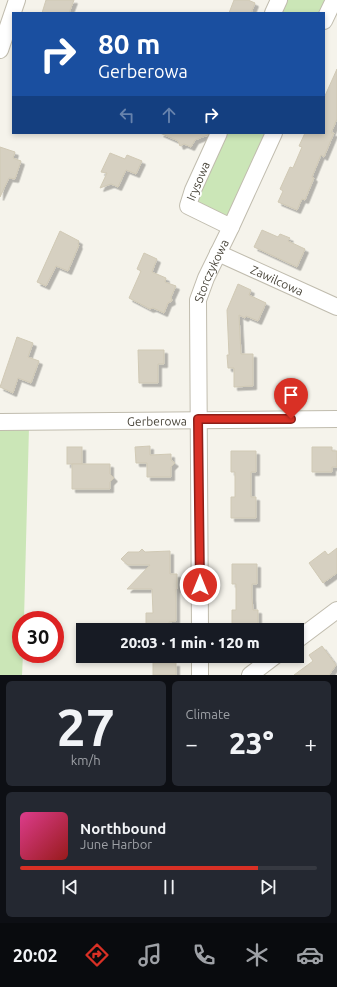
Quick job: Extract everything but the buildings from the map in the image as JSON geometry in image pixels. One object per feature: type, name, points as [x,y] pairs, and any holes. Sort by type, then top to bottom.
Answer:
[{"type":"street","points":[[13,12],[17,0]]},
{"type":"street","points":[[273,12],[279,0]]},
{"type":"street","points":[[325,19],[334,0]]},
{"type":"street","points":[[0,50],[12,15]]},
{"type":"street","name":"Irysowa","points":[[219,134],[188,206],[231,227]]},
{"type":"street","name":"Storczykowa","points":[[200,623],[198,300],[206,278],[274,134]]},
{"type":"street","name":"Zawilcowa","points":[[218,253],[337,307]]},
{"type":"street","name":"Gerberowa","points":[[0,422],[337,418]]},
{"type":"street","points":[[304,635],[337,610]]},
{"type":"street","points":[[200,663],[200,675]]},
{"type":"street","points":[[250,675],[266,663]]},
{"type":"green space","points":[[285,0],[326,0],[320,12],[279,12]]},
{"type":"green space","points":[[225,134],[267,134],[230,214],[226,217],[197,207],[195,198]]},
{"type":"green space","points":[[29,427],[24,611],[12,611],[12,663],[23,663],[22,675],[0,675],[0,429]]},
{"type":"route","points":[[200,585],[198,419],[291,419]]}]
